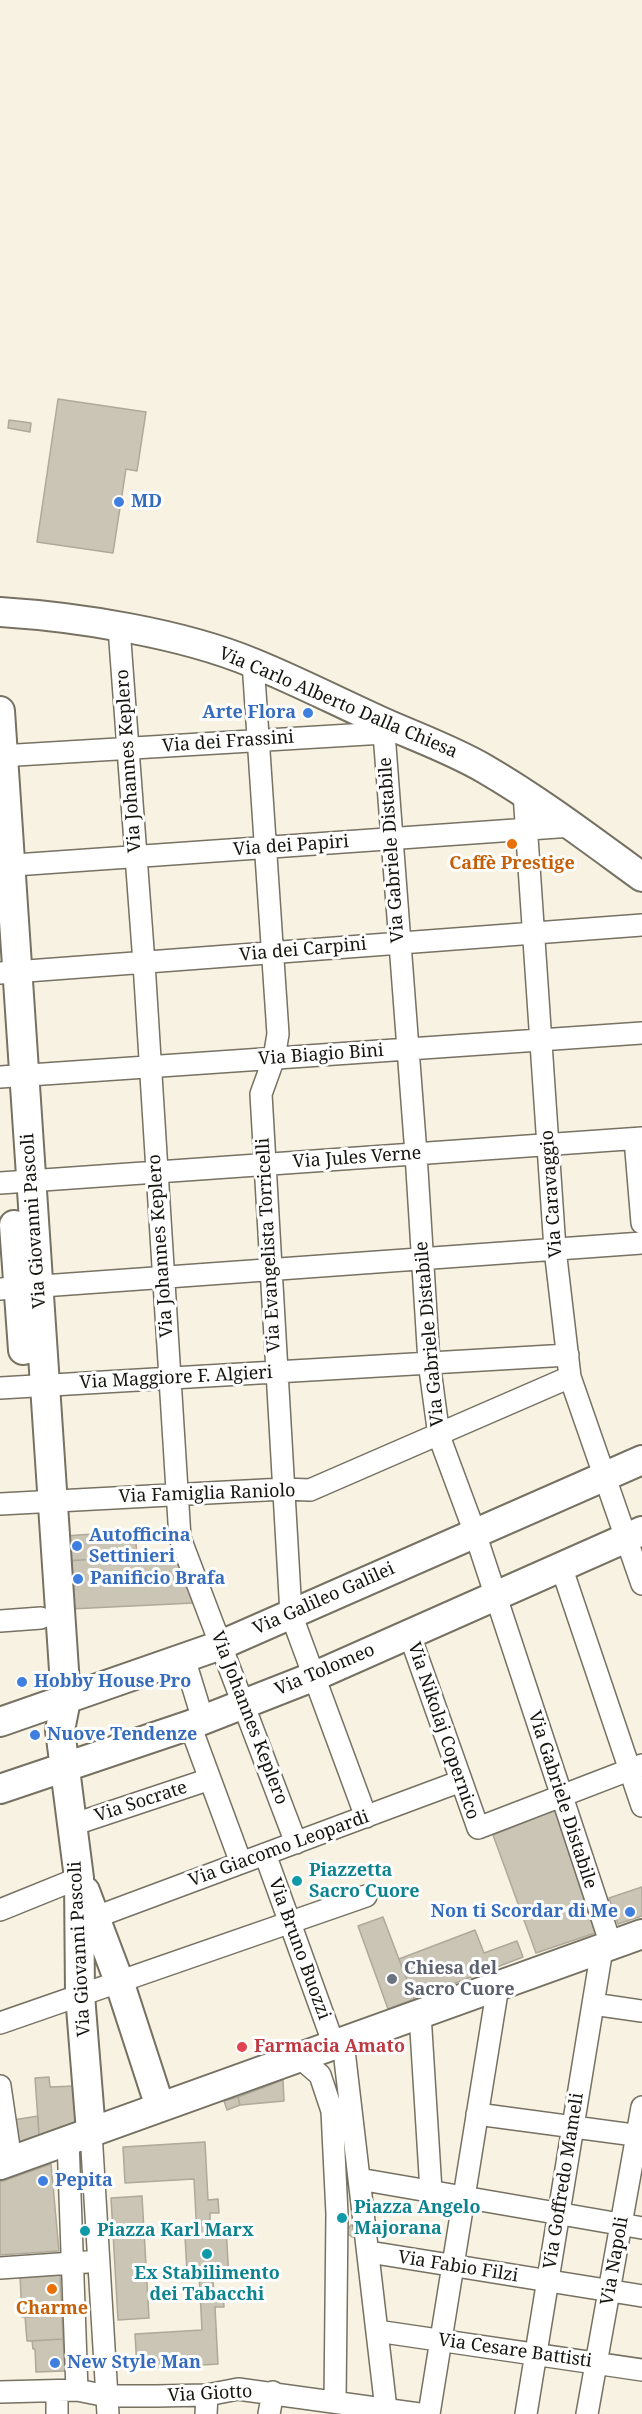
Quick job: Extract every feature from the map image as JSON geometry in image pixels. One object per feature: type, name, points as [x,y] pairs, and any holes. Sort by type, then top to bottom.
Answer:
[{"type":"street","name":"Via Carlo Alberto Dalla Chiesa","points":[[0,612],[34,614],[194,642],[253,662],[385,728],[448,749],[524,793],[642,877]]},
{"type":"street","name":"Via Johannes Keplero","points":[[119,628],[144,963],[180,1538],[296,1843]]},
{"type":"street","name":"Via Evangelista Torricelli","points":[[253,662],[278,1034],[274,1058],[261,1094],[291,1614],[366,1817]]},
{"type":"street","name":"Via Giovanni Pascoli","points":[[0,711],[9,973],[10,1076],[23,1387],[43,1501],[58,1712],[72,1825],[79,1878],[93,1934],[80,1995],[80,2136]]},
{"type":"street","name":"Via dei Frassini","points":[[1,756],[258,740],[385,728]]},
{"type":"street","name":"Via Gabriele Distabile","points":[[385,728],[429,1362],[439,1436],[496,1596],[606,1947]]},
{"type":"street","name":"Via Caravaggio","points":[[524,793],[555,1249],[570,1377],[605,1477],[634,1535],[642,1584]]},
{"type":"street","name":"Via dei Papiri","points":[[5,865],[572,826]]},
{"type":"street","name":"Via dei Carpini","points":[[9,973],[642,925]]},
{"type":"street","name":"Via Giovanni Pascoli","points":[[0,1010],[10,1076]]},
{"type":"street","name":"Via Biagio Bini","points":[[10,1076],[642,1033]]},
{"type":"street","name":"Via Jules Verne","points":[[14,1182],[639,1138]]},
{"type":"street","points":[[639,1138],[642,1223]]},
{"type":"street","points":[[19,1288],[642,1243]]},
{"type":"street","name":"Via Maggiore F. Algieri","points":[[23,1387],[568,1355]]},
{"type":"street","name":"Via Famiglia Raniolo","points":[[0,1504],[283,1489],[310,1490],[439,1436],[570,1377]]},
{"type":"street","name":"Via Galileo Galilei","points":[[0,1722],[58,1712],[183,1658],[221,1645],[642,1460]]},
{"type":"street","name":"Via Giovanni Pascoli","points":[[43,1501],[41,1618],[58,1712]]},
{"type":"street","name":"Via Tolomeo","points":[[0,1789],[65,1769],[197,1722],[315,1676],[634,1535]]},
{"type":"street","points":[[561,1566],[636,1767],[642,1806]]},
{"type":"street","points":[[0,1621],[41,1618]]},
{"type":"street","name":"Via Nikolaj Copernico","points":[[409,1634],[478,1828],[560,1796]]},
{"type":"street","points":[[183,1658],[210,1779],[241,1863]]},
{"type":"street","points":[[560,1796],[636,1767]]},
{"type":"street","name":"Via Socrate","points":[[72,1825],[210,1779]]},
{"type":"street","name":"Via Giacomo Leopardi","points":[[93,1934],[241,1863],[461,1781]]},
{"type":"street","name":"Via Bruno Buozzi","points":[[265,1854],[338,2043],[365,2180],[383,2332],[386,2409]]},
{"type":"street","points":[[0,1910],[79,1878]]},
{"type":"street","points":[[0,2023],[366,1896]]},
{"type":"street","points":[[93,1934],[119,1982],[160,2107]]},
{"type":"street","points":[[0,2086],[5,2163],[642,1934]]},
{"type":"street","name":"Via Goffredo Mameli","points":[[526,2414],[593,2004],[606,1947]]},
{"type":"street","points":[[429,2414],[498,1986]]},
{"type":"street","points":[[593,2004],[642,2011]]},
{"type":"street","points":[[420,2014],[431,2191]]},
{"type":"street","points":[[299,2057],[320,2074],[332,2111],[337,2214],[334,2401]]},
{"type":"street","name":"Via Napoli","points":[[587,2414],[621,2224],[640,2136],[642,2107]]},
{"type":"street","points":[[477,2114],[640,2136]]},
{"type":"street","points":[[80,2136],[100,2262],[108,2405]]},
{"type":"street","points":[[57,2414],[67,2390],[66,2264],[80,2136]]},
{"type":"street","points":[[365,2180],[642,2228]]},
{"type":"street","name":"Via Fabio Filzi","points":[[374,2253],[642,2296]]},
{"type":"street","points":[[0,2268],[100,2262]]},
{"type":"street","name":"Via Cesare Battisti","points":[[383,2332],[642,2370]]},
{"type":"street","name":"Via Giotto","points":[[0,2392],[67,2390],[108,2405],[156,2405],[207,2404],[238,2389],[273,2392],[310,2406],[334,2401],[356,2409],[386,2409],[419,2414]]},
{"type":"street","points":[[269,2414],[273,2392]]},
{"type":"building","points":[[58,399],[146,412],[137,471],[126,469],[113,553],[37,542]]},
{"type":"building","points":[[9,420],[31,423],[30,432],[8,428]]},
{"type":"building","points":[[135,1531],[137,1556],[66,1561],[65,1536]]},
{"type":"building","points":[[175,1554],[194,1603],[70,1609],[66,1561]]},
{"type":"building","points":[[555,1810],[595,1933],[536,1953],[493,1835]]},
{"type":"building","points":[[642,1887],[642,1916],[618,1924],[609,1898]]},
{"type":"building","name":"Chiesa del Sacro Cuore","points":[[383,1917],[414,1999],[388,2009],[358,1926]]},
{"type":"building","points":[[475,1930],[484,1953],[517,1941],[523,1957],[414,1999],[399,1959]]},
{"type":"building","points":[[49,2077],[50,2087],[75,2086],[78,2121],[39,2135],[35,2078]]},
{"type":"building","points":[[283,2080],[284,2101],[240,2105],[238,2097]]},
{"type":"building","points":[[238,2097],[240,2105],[227,2110],[224,2101]]},
{"type":"building","points":[[38,2116],[39,2135],[16,2143],[13,2120]]},
{"type":"building","name":"Ex Stabilimento dei Tabacchi","points":[[205,2142],[208,2200],[218,2199],[219,2213],[210,2213],[210,2228],[226,2227],[229,2280],[213,2281],[214,2293],[223,2293],[224,2307],[215,2307],[218,2364],[137,2369],[135,2334],[202,2330],[199,2273],[187,2273],[185,2236],[197,2236],[194,2179],[125,2183],[123,2147]]},
{"type":"building","points":[[51,2164],[59,2251],[0,2255],[0,2182]]},
{"type":"building","points":[[142,2196],[149,2318],[118,2320],[111,2198]]},
{"type":"building","points":[[351,2225],[356,2225],[356,2237],[348,2234]]},
{"type":"building","points":[[60,2274],[62,2315],[22,2317],[20,2276]]},
{"type":"building","points":[[62,2315],[63,2339],[27,2341],[25,2317]]},
{"type":"building","points":[[63,2339],[65,2371],[36,2372],[35,2349],[33,2349],[32,2341]]},
{"type":"place","name":"MD","points":[[119,502]]},
{"type":"place","name":"Arte Flora","points":[[308,713]]},
{"type":"place","name":"Caffè Prestige","points":[[512,844]]},
{"type":"place","name":"Autofficina Settinieri","points":[[77,1546]]},
{"type":"place","name":"Panificio Brafa","points":[[78,1579]]},
{"type":"place","name":"Hobby House Pro","points":[[22,1682]]},
{"type":"place","name":"Nuove Tendenze","points":[[35,1735]]},
{"type":"place","name":"Piazzetta Sacro Cuore","points":[[297,1881]]},
{"type":"place","name":"Non ti Scordar di Me","points":[[630,1912]]},
{"type":"place","name":"Chiesa del Sacro Cuore","points":[[392,1979]]},
{"type":"place","name":"Farmacia Amato","points":[[242,2047]]},
{"type":"place","name":"Pepita","points":[[43,2181]]},
{"type":"place","name":"Piazza Angelo Majorana","points":[[342,2218]]},
{"type":"place","name":"Piazza Karl Marx","points":[[85,2231]]},
{"type":"place","name":"Ex Stabilimento dei Tabacchi","points":[[207,2254]]},
{"type":"place","name":"Charme","points":[[52,2289]]},
{"type":"place","name":"New Style Man","points":[[55,2363]]}]
